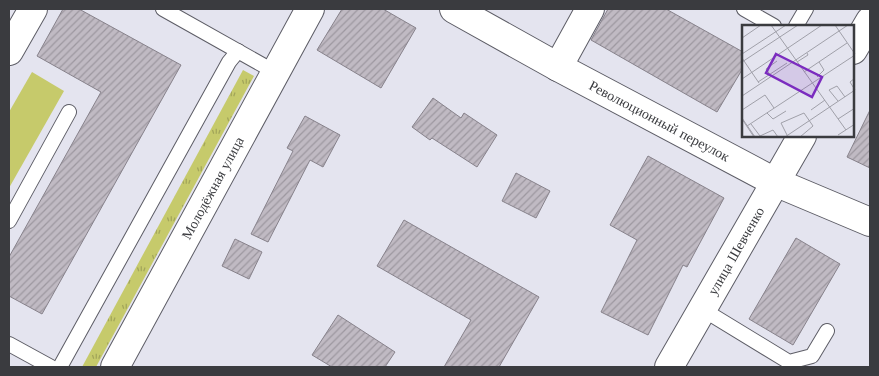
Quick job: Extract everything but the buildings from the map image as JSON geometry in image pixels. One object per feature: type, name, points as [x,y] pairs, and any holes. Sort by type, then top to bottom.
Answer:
[{"type":"street","points":[[9,51],[33,9]]},
{"type":"street","name":"Молодёжная улица","points":[[115,367],[310,9]]},
{"type":"street","name":"Революционный переулок","points":[[454,9],[775,182],[870,222]]},
{"type":"street","points":[[558,66],[590,9]]},
{"type":"street","points":[[854,48],[870,21]]},
{"type":"street","name":"улица Шевченко","points":[[670,367],[801,138]]},
{"type":"lane","points":[[163,9],[275,72]]},
{"type":"lane","points":[[744,9],[772,25]]},
{"type":"lane","points":[[797,25],[806,9]]},
{"type":"lane","points":[[60,367],[229,62],[238,51]]},
{"type":"lane","points":[[9,222],[69,112]]},
{"type":"lane","points":[[702,309],[789,362],[812,356],[827,331]]},
{"type":"lane","points":[[9,344],[52,367]]},
{"type":"green space","points":[[243,70],[254,76],[96,367],[82,367]]},
{"type":"green space","points":[[32,72],[64,91],[9,188],[9,112]]}]
